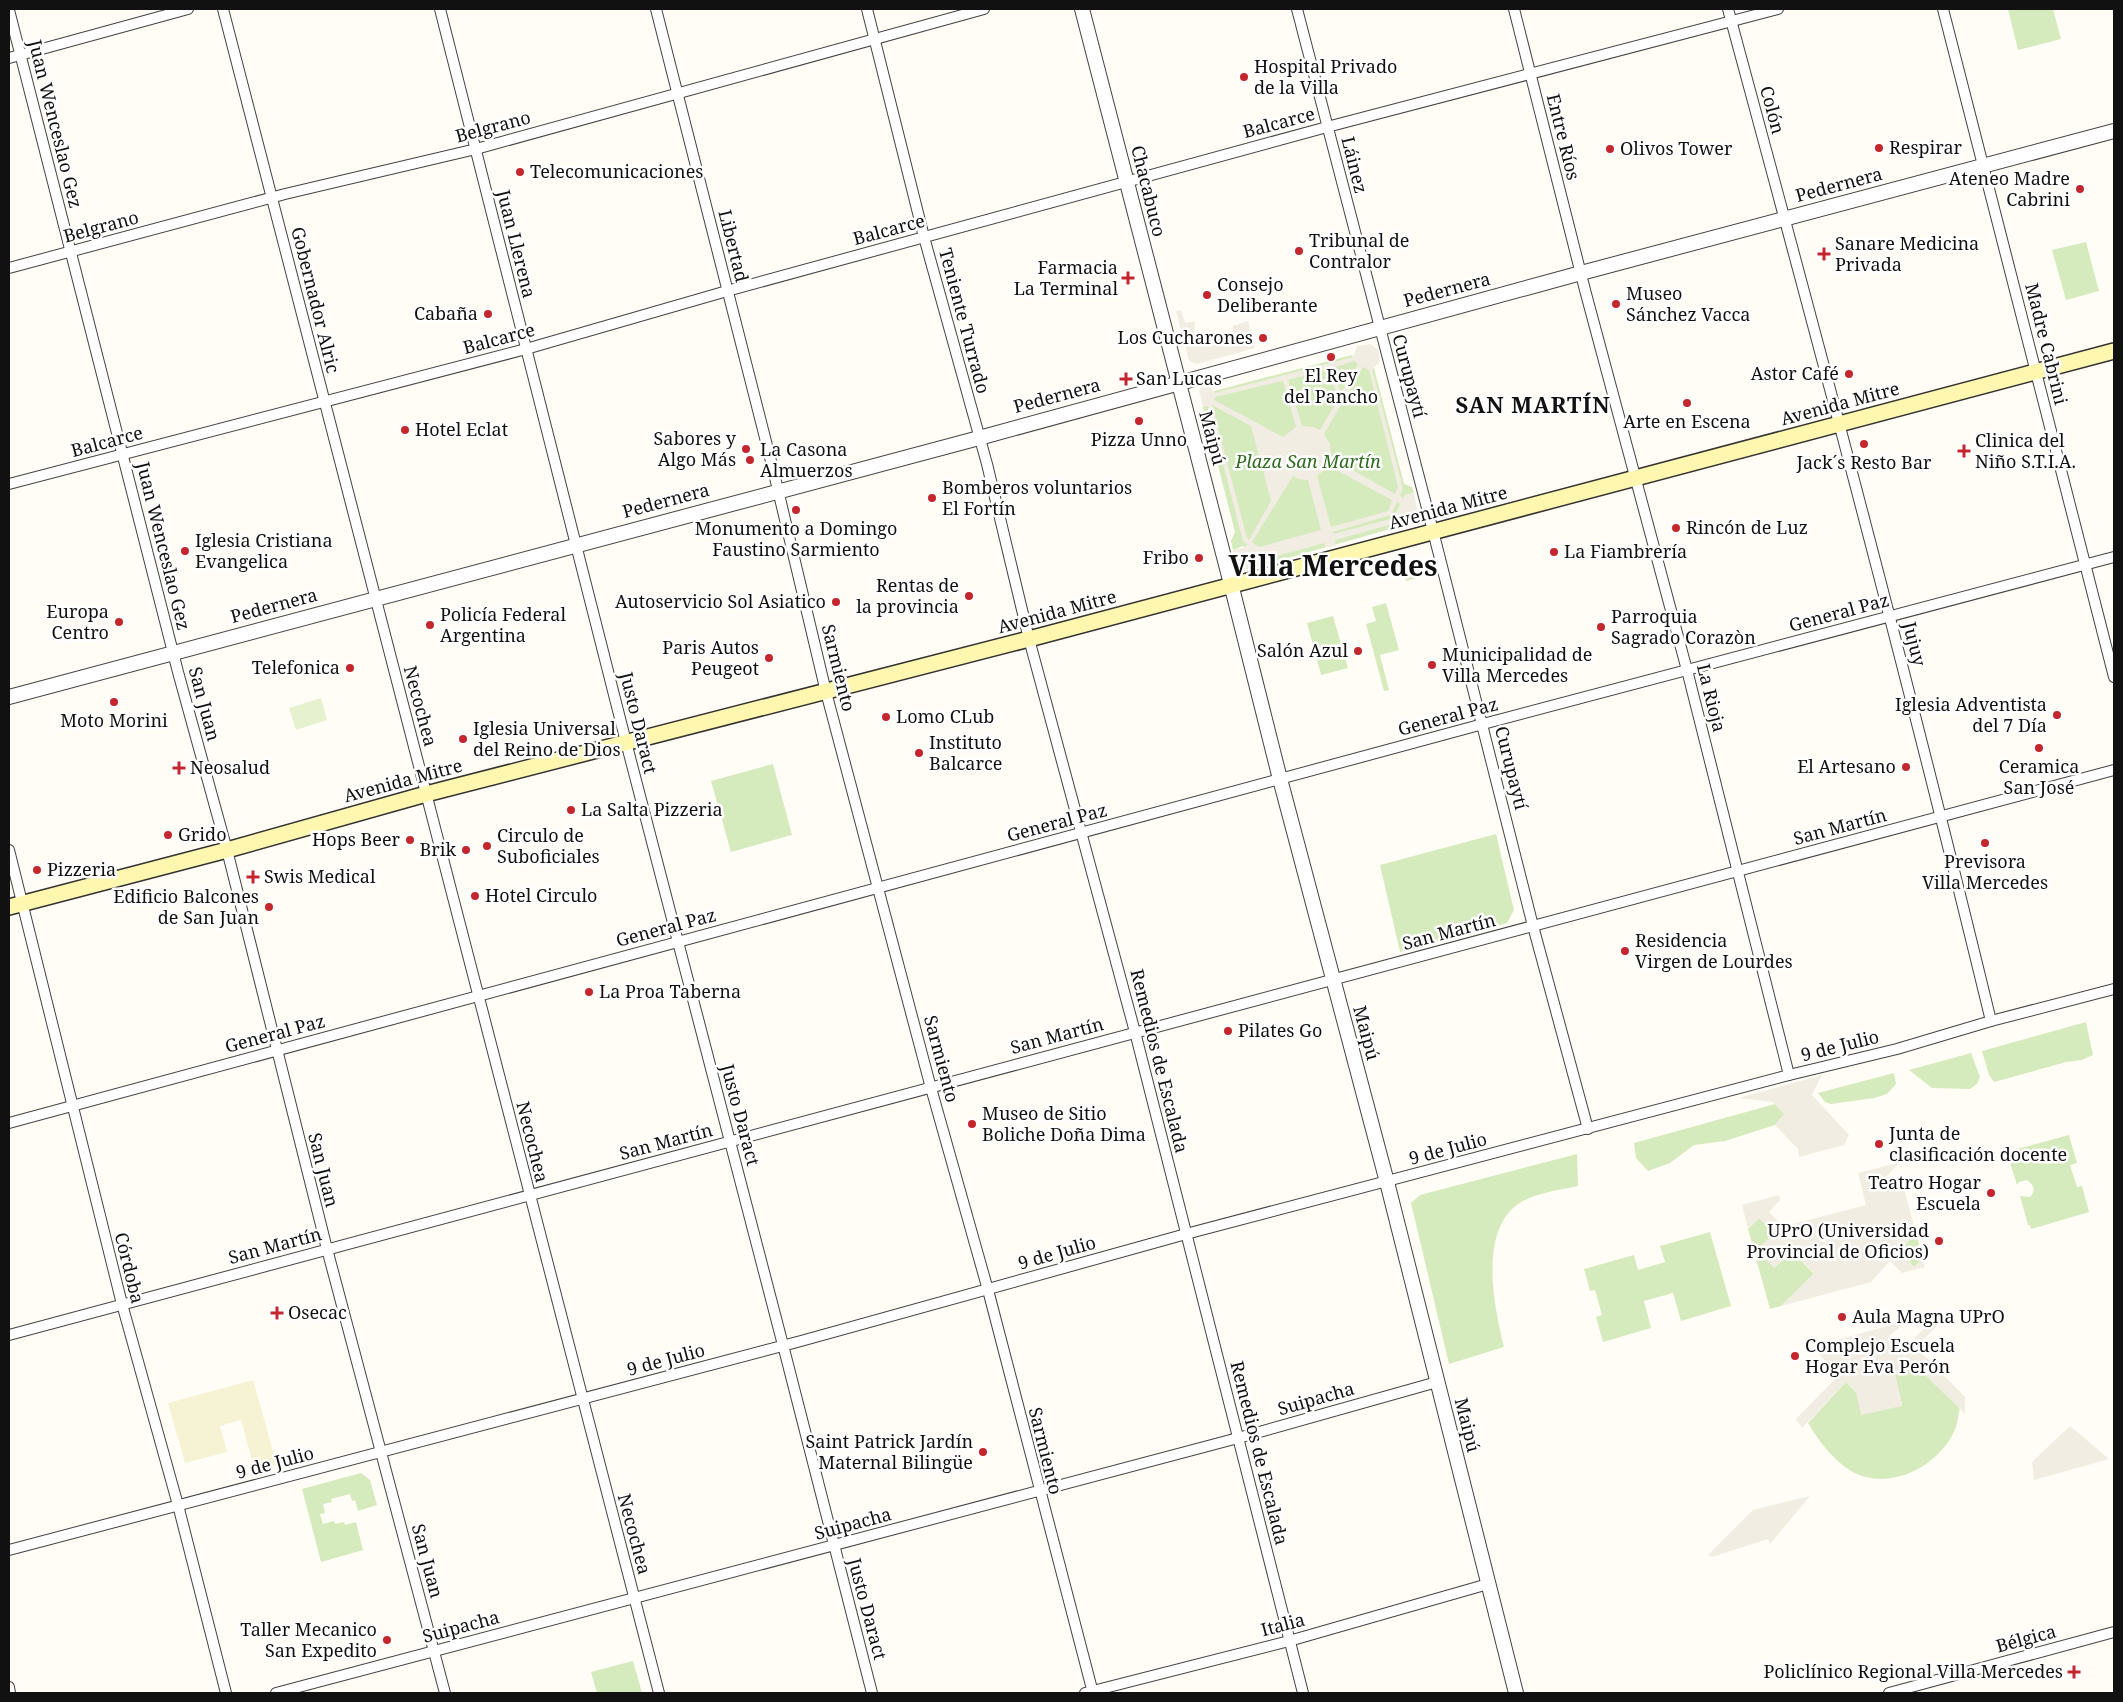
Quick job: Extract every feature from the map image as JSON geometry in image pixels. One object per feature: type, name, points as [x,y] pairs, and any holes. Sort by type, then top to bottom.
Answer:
[{"type":"main road","name":"Avenida Mitre","points":[[15,905],[227,850],[426,794],[1029,639],[2114,351]]},
{"type":"street","points":[[9,58],[188,9]]},
{"type":"street","name":"Gobernador Alric","points":[[223,9],[375,599]]},
{"type":"street","name":"Juan Llerena","points":[[440,9],[576,545]]},
{"type":"street","name":"Libertad","points":[[656,9],[778,491]]},
{"type":"street","name":"Teniente Turrado","points":[[867,9],[924,237],[979,438]]},
{"type":"street","name":"Belgrano","points":[[9,268],[285,194],[476,149],[984,9]]},
{"type":"street","name":"Chacabuco","points":[[1082,9],[1178,383]]},
{"type":"street","name":"Láinez","points":[[1297,9],[1379,328]]},
{"type":"street","name":"Entre Ríos","points":[[1514,9],[1580,273]]},
{"type":"street","name":"Colón","points":[[1728,9],[1784,219]]},
{"type":"street","name":"Balcarce","points":[[9,484],[526,349],[727,291],[1327,127],[1778,9]]},
{"type":"street","name":"Madre Cabrini","points":[[1944,9],[2114,677]]},
{"type":"street","name":"Juan Wenceslao Gez","points":[[9,10],[174,653]]},
{"type":"street","name":"Pedernera","points":[[9,697],[979,438],[1580,273],[2114,131]]},
{"type":"street","name":"Jujuy","points":[[1784,219],[1942,816],[1991,1021]]},
{"type":"street","name":"La Rioja","points":[[1580,273],[1687,670],[1789,1075]]},
{"type":"street","name":"Curupaytí","points":[[1379,328],[1434,531],[1533,926],[1588,1129]]},
{"type":"street","name":"Maipú","points":[[1178,383],[1280,779],[1387,1182],[1516,1693]]},
{"type":"street","name":"Remedios de Escalada","points":[[979,438],[1029,639],[1136,1032],[1303,1693]]},
{"type":"street","name":"Sarmiento","points":[[778,491],[826,692],[931,1088],[988,1290],[1090,1693]]},
{"type":"street","name":"Justo Daract","points":[[576,545],[784,1345],[872,1693]]},
{"type":"street","name":"General Paz","points":[[9,1123],[1483,724],[2114,557]]},
{"type":"street","name":"Necochea","points":[[375,599],[658,1693]]},
{"type":"street","name":"San Juan","points":[[174,653],[227,850],[327,1249],[445,1693]]},
{"type":"street","name":"San Martín","points":[[9,1335],[2114,770]]},
{"type":"street","name":"Córdoba","points":[[9,850],[15,905],[71,1106],[226,1693]]},
{"type":"street","name":"9 de Julio","points":[[9,1550],[784,1345],[1186,1234],[1789,1075],[1897,1049],[1991,1021],[2114,990]]},
{"type":"street","name":"Suipacha","points":[[276,1693],[834,1547],[1437,1382]]},
{"type":"street","name":"Italia","points":[[1090,1693],[1289,1641],[1488,1584]]},
{"type":"street","name":"Bélgica","points":[[1889,1693],[2114,1632]]},
{"type":"street","points":[[9,1687],[10,1693]]},
{"type":"shaded area","points":[[1181,310],[1185,323],[1195,321],[1194,333],[1200,331],[1203,339],[1219,346],[1227,341],[1232,334],[1233,326],[1248,321],[1255,348],[1197,364],[1189,361],[1176,311]]},
{"type":"shaded area","points":[[1371,344],[1378,350],[1380,362],[1372,369],[1403,488],[1400,496],[1403,498],[1405,495],[1414,493],[1418,515],[1416,519],[1401,526],[1400,522],[1335,540],[1336,545],[1326,548],[1324,543],[1256,562],[1256,567],[1242,572],[1238,569],[1233,550],[1245,547],[1247,544],[1243,541],[1208,406],[1203,407],[1200,388],[1209,386],[1215,393],[1353,357],[1357,346]],"holes":[[[1354,361],[1358,364],[1341,393],[1332,368]],[[1363,367],[1369,370],[1398,487],[1395,494],[1331,458],[1330,444],[1324,434]],[[1328,369],[1338,399],[1320,430],[1302,426],[1288,380]],[[1283,381],[1296,427],[1283,437],[1214,400],[1215,397]],[[1212,405],[1251,426],[1271,501],[1249,540],[1247,538]],[[1329,466],[1392,500],[1388,511],[1331,527],[1317,476]],[[1293,476],[1308,480],[1321,530],[1259,547],[1252,542]],[[1397,502],[1400,504],[1394,518],[1333,534],[1333,532],[1391,515]]]},
{"type":"shaded area","points":[[1822,1075],[1812,1095],[1849,1135],[1844,1145],[1799,1157],[1798,1149],[1775,1125],[1784,1114],[1775,1104],[1739,1098]]},
{"type":"shaded area","points":[[1897,1163],[1885,1178],[1895,1188],[1902,1181],[1916,1233],[1900,1251],[1914,1267],[1923,1259],[1925,1267],[1902,1273],[1890,1261],[1871,1282],[1781,1306],[1814,1273],[1792,1251],[1774,1268],[1757,1250],[1774,1233],[1759,1218],[1748,1229],[1742,1205],[1779,1195],[1780,1200],[1769,1212],[1786,1229],[1789,1225],[1866,1205],[1858,1173]]},
{"type":"shaded area","points":[[1945,1318],[1916,1347],[1965,1397],[1965,1414],[1911,1361],[1895,1375],[1902,1406],[1861,1415],[1856,1392],[1846,1382],[1802,1428],[1796,1419],[1839,1375],[1812,1347],[1909,1320],[1889,1336],[1902,1350],[1932,1321]]},
{"type":"shaded area","points":[[253,1380],[277,1465],[255,1471],[241,1420],[220,1426],[227,1452],[185,1463],[168,1403]]},
{"type":"shaded area","points":[[2070,1426],[2109,1459],[2034,1480],[2032,1462]]},
{"type":"shaded area","points":[[1810,1496],[1770,1544],[1768,1539],[1712,1557],[1708,1555],[1753,1510]]},
{"type":"green space","points":[[2008,9],[2053,9],[2061,39],[2018,50]]},
{"type":"green space","points":[[2086,242],[2099,291],[2066,300],[2052,250]]},
{"type":"green space","name":"Plaza San Martín","points":[[1352,355],[1355,361],[1369,370],[1374,368],[1404,484],[1412,487],[1414,493],[1405,495],[1401,526],[1256,567],[1254,556],[1243,546],[1233,550],[1231,541],[1235,532],[1203,407],[1212,404],[1215,397],[1214,391]]},
{"type":"green space","points":[[1421,564],[1426,567],[1428,575],[1406,581],[1403,570]]},
{"type":"green space","points":[[1386,603],[1399,650],[1380,655],[1389,690],[1384,691],[1366,624],[1376,621],[1372,607]]},
{"type":"green space","points":[[1333,616],[1348,668],[1321,675],[1307,623]]},
{"type":"green space","points":[[321,698],[327,720],[296,730],[289,708]]},
{"type":"green space","points":[[773,764],[792,835],[731,852],[711,781]]},
{"type":"green space","points":[[1496,834],[1514,910],[1507,923],[1400,952],[1380,865]]},
{"type":"green space","points":[[2086,1022],[2093,1055],[2082,1060],[2066,1062],[1994,1082],[1989,1075],[1982,1051]]},
{"type":"green space","points":[[1971,1053],[1980,1077],[1977,1084],[1970,1089],[1932,1088],[1909,1070]]},
{"type":"green space","points":[[1894,1073],[1896,1084],[1887,1094],[1874,1098],[1831,1104],[1825,1102],[1818,1093]]},
{"type":"green space","points":[[1775,1104],[1785,1114],[1775,1125],[1725,1141],[1694,1145],[1670,1163],[1648,1171],[1636,1158],[1634,1143]]},
{"type":"green space","points":[[2069,1135],[2077,1163],[2070,1165],[2077,1187],[2082,1186],[2089,1212],[2031,1229],[2030,1225],[2028,1225],[2020,1196],[2030,1197],[2033,1193],[2033,1188],[2027,1180],[2019,1182],[2017,1185],[2008,1156],[2011,1155],[2010,1151]]},
{"type":"green space","points":[[1577,1154],[1578,1186],[1543,1193],[1523,1201],[1509,1213],[1499,1229],[1494,1248],[1492,1268],[1496,1311],[1504,1347],[1449,1364],[1411,1203],[1420,1195]]},
{"type":"green space","points":[[1759,1218],[1774,1233],[1774,1268],[1792,1251],[1814,1274],[1781,1306],[1770,1309],[1748,1229]]},
{"type":"green space","points":[[1710,1232],[1731,1306],[1681,1321],[1673,1293],[1644,1301],[1651,1328],[1603,1342],[1596,1317],[1602,1315],[1595,1290],[1590,1291],[1584,1269],[1634,1255],[1638,1270],[1665,1262],[1660,1246]]},
{"type":"green space","points":[[1916,1233],[1923,1259],[1914,1267],[1900,1251]]},
{"type":"green space","points":[[1911,1361],[1960,1408],[1956,1427],[1949,1441],[1926,1464],[1912,1472],[1897,1477],[1881,1479],[1866,1477],[1851,1471],[1826,1449],[1808,1423],[1846,1382],[1856,1392],[1902,1405],[1895,1375]]},
{"type":"green space","points":[[361,1473],[370,1480],[377,1505],[358,1511],[355,1500],[352,1501],[350,1494],[331,1499],[332,1502],[323,1504],[325,1513],[320,1514],[323,1524],[334,1521],[335,1524],[344,1522],[345,1525],[356,1522],[363,1550],[321,1562],[302,1489]]},
{"type":"green space","points":[[633,1661],[642,1693],[597,1693],[591,1672]]},
{"type":"place","name":"Hospital Privado de la Villa","points":[[1244,77]]},
{"type":"place","name":"Respirar","points":[[1879,148]]},
{"type":"place","name":"Olivos Tower","points":[[1610,149]]},
{"type":"place","name":"Telecomunicaciones","points":[[520,172]]},
{"type":"place","name":"Ateneo Madre Cabrini","points":[[2080,189]]},
{"type":"place","name":"Tribunal de Contralor","points":[[1299,251]]},
{"type":"place","name":"Sanare Medicina Privada","points":[[1824,254]]},
{"type":"place","name":"Farmacia La Terminal","points":[[1128,278]]},
{"type":"place","name":"Consejo Deliberante","points":[[1207,295]]},
{"type":"place","name":"Museo Sánchez Vacca","points":[[1616,304]]},
{"type":"place","name":"Cabaña","points":[[488,314]]},
{"type":"place","name":"Los Cucharones","points":[[1263,338]]},
{"type":"place","name":"El Rey del Pancho","points":[[1331,357]]},
{"type":"place","name":"Astor Café","points":[[1849,374]]},
{"type":"place","name":"San Lucas","points":[[1126,379]]},
{"type":"place","name":"Arte en Escena","points":[[1687,403]]},
{"type":"place","name":"Pizza Unno","points":[[1139,421]]},
{"type":"place","name":"Hotel Eclat","points":[[405,430]]},
{"type":"place","name":"Jack´s Resto Bar","points":[[1864,444]]},
{"type":"place","name":"Sabores y Algo Más","points":[[746,449]]},
{"type":"place","name":"Clinica del Niño S.T.I.A.","points":[[1964,451]]},
{"type":"place","name":"La Casona Almuerzos","points":[[750,460]]},
{"type":"place","name":"Bomberos voluntarios El Fortín","points":[[932,498]]},
{"type":"place","name":"Monumento a Domingo Faustino Sarmiento","points":[[796,510]]},
{"type":"place","name":"Rincón de Luz","points":[[1676,528]]},
{"type":"place","name":"Iglesia Cristiana Evangelica","points":[[185,551]]},
{"type":"place","name":"La Fiambrería","points":[[1554,552]]},
{"type":"place","name":"Fribo","points":[[1199,558]]},
{"type":"place","name":"Rentas de la provincia","points":[[969,596]]},
{"type":"place","name":"Autoservicio Sol Asiatico","points":[[836,602]]},
{"type":"place","name":"Europa Centro","points":[[119,622]]},
{"type":"place","name":"Policía Federal Argentina","points":[[430,625]]},
{"type":"place","name":"Parroquia Sagrado Corazòn","points":[[1601,627]]},
{"type":"place","name":"Salón Azul","points":[[1358,651]]},
{"type":"place","name":"Paris Autos Peugeot","points":[[769,658]]},
{"type":"place","name":"Municipalidad de Villa Mercedes","points":[[1432,665]]},
{"type":"place","name":"Telefonica","points":[[350,668]]},
{"type":"place","name":"Moto Morini","points":[[114,702]]},
{"type":"place","name":"Iglesia Adventista del 7 Día","points":[[2057,715]]},
{"type":"place","name":"Lomo CLub","points":[[886,717]]},
{"type":"place","name":"Iglesia Universal del Reino de Dios","points":[[463,739]]},
{"type":"place","name":"Ceramica San José","points":[[2039,748]]},
{"type":"place","name":"Instituto Balcarce","points":[[919,753]]},
{"type":"place","name":"El Artesano","points":[[1906,767]]},
{"type":"place","name":"Neosalud","points":[[179,768]]},
{"type":"place","name":"La Salta Pizzeria","points":[[571,810]]},
{"type":"place","name":"Grido","points":[[168,835]]},
{"type":"place","name":"Hops Beer","points":[[410,840]]},
{"type":"place","name":"Previsora Villa Mercedes","points":[[1985,843]]},
{"type":"place","name":"Circulo de Suboficiales","points":[[487,846]]},
{"type":"place","name":"Brik","points":[[466,850]]},
{"type":"place","name":"Pizzeria","points":[[37,870]]},
{"type":"place","name":"Swis Medical","points":[[253,877]]},
{"type":"place","name":"Hotel Circulo","points":[[475,896]]},
{"type":"place","name":"Edificio Balcones de San Juan","points":[[269,907]]},
{"type":"place","name":"Residencia Virgen de Lourdes","points":[[1625,951]]},
{"type":"place","name":"La Proa Taberna","points":[[589,992]]},
{"type":"place","name":"Pilates Go","points":[[1228,1031]]},
{"type":"place","name":"Museo de Sitio Boliche Doña Dima","points":[[972,1124]]},
{"type":"place","name":"Junta de clasificación docente","points":[[1879,1144]]},
{"type":"place","name":"Teatro Hogar Escuela","points":[[1991,1193]]},
{"type":"place","name":"UPrO (Universidad Provincial de Oficios)","points":[[1939,1241]]},
{"type":"place","name":"Osecac","points":[[277,1313]]},
{"type":"place","name":"Aula Magna UPrO","points":[[1842,1317]]},
{"type":"place","name":"Complejo Escuela Hogar Eva Perón","points":[[1795,1356]]},
{"type":"place","name":"Saint Patrick Jardín Maternal Bilingüe","points":[[983,1452]]},
{"type":"place","name":"Taller Mecanico San Expedito","points":[[387,1640]]},
{"type":"place","name":"Policlínico Regional Villa Mercedes","points":[[2074,1672]]},
{"type":"district","name":"SAN MARTÍN","points":[[1533,405]]},
{"type":"district","name":"Villa Mercedes","points":[[1333,566]]}]
